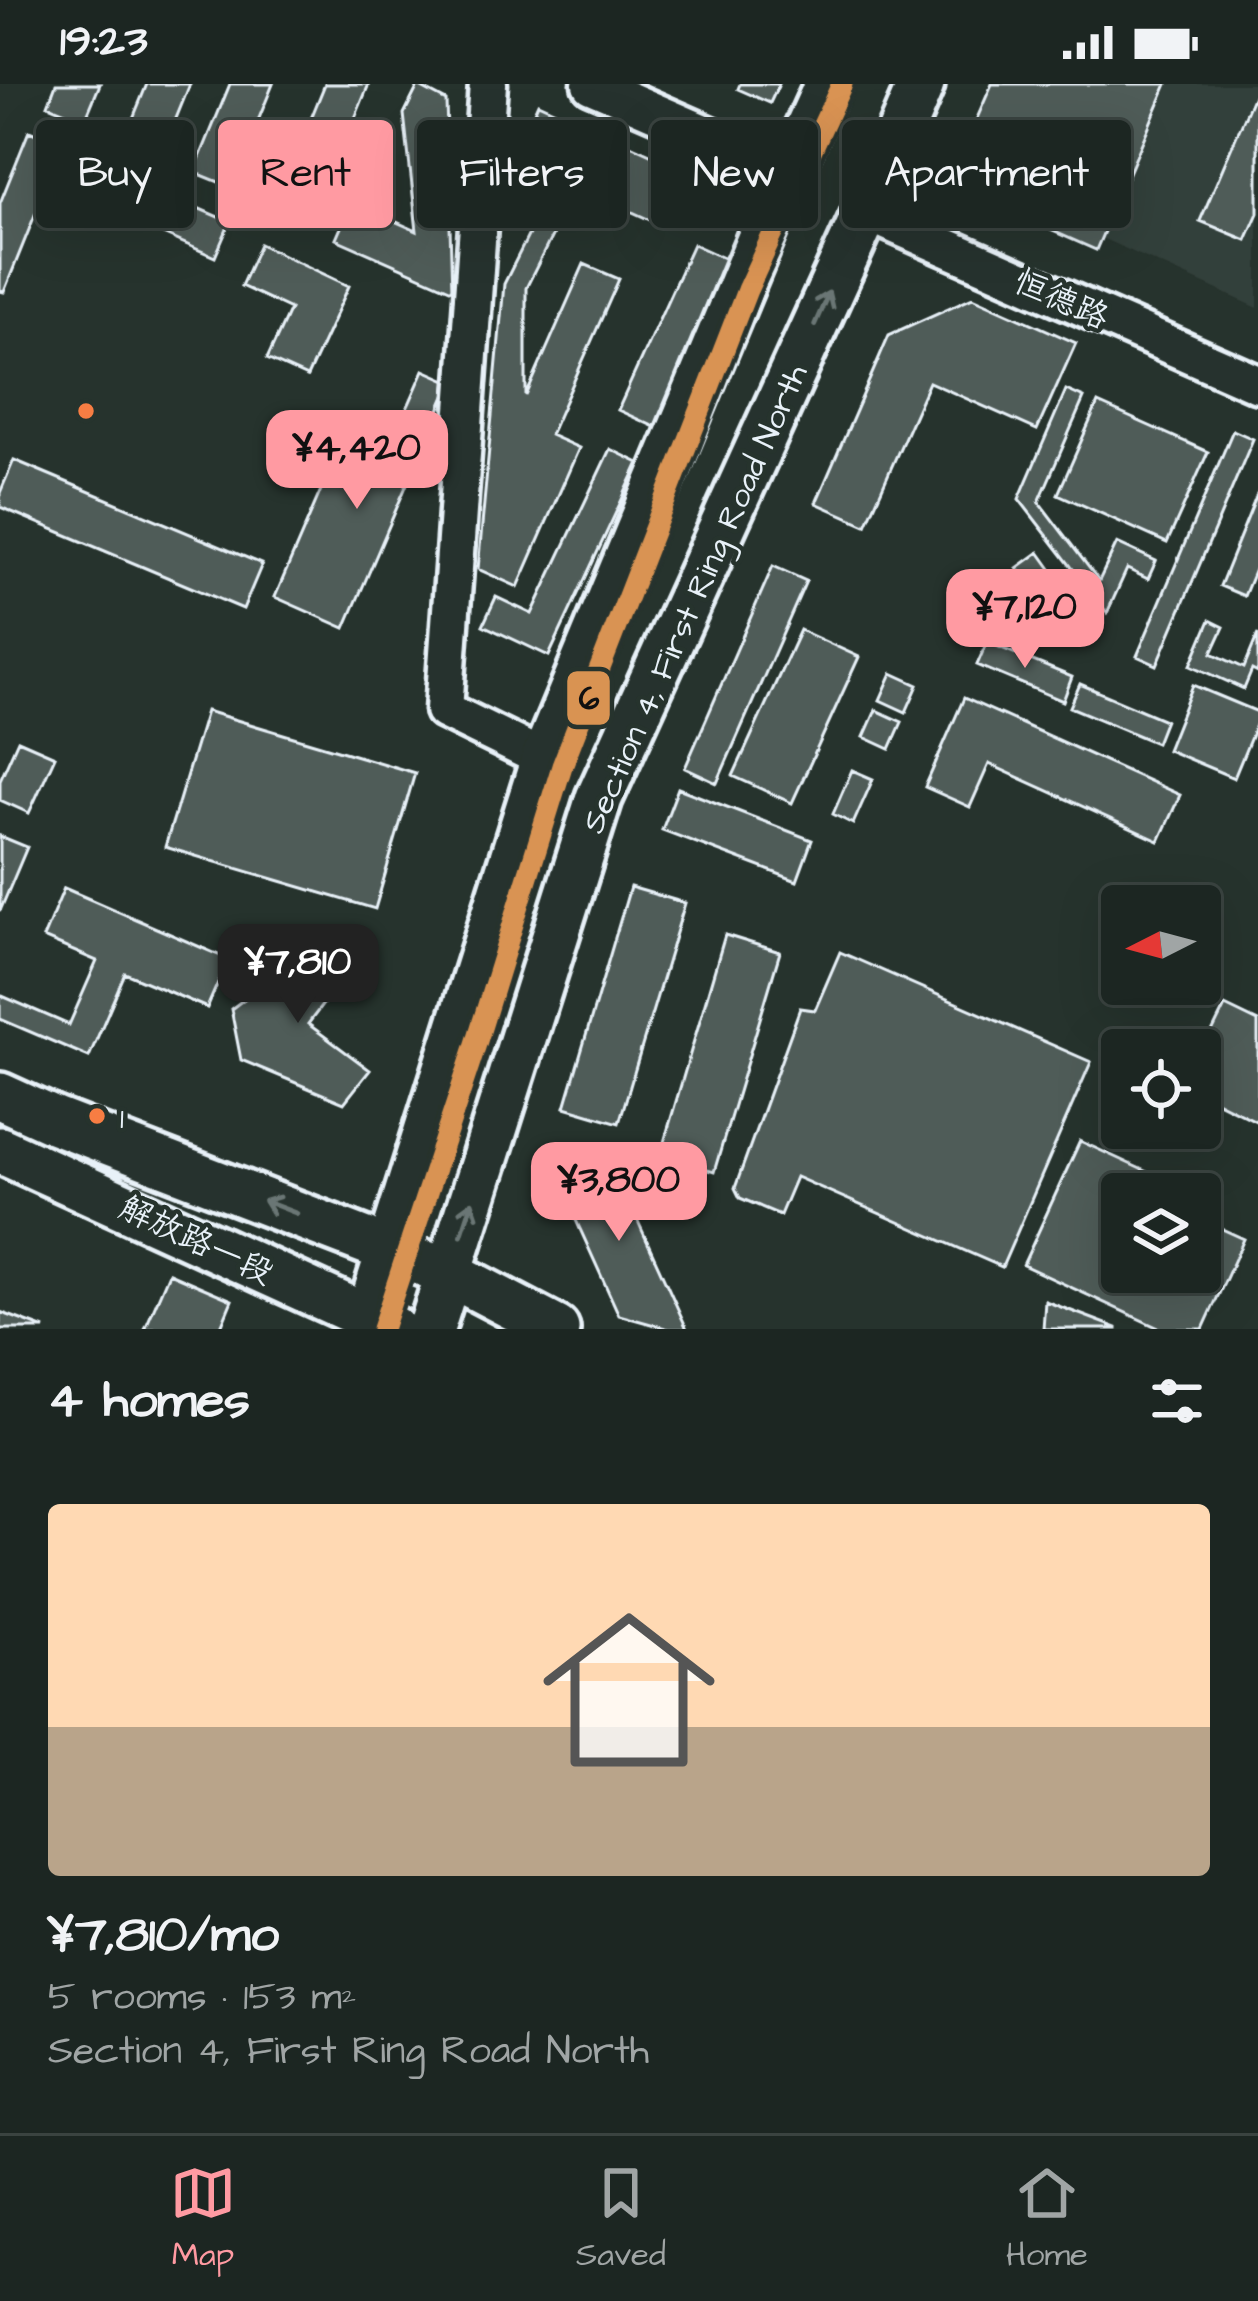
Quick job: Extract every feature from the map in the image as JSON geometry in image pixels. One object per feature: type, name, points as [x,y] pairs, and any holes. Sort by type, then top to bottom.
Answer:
[{"type":"main road","name":"Section 4, First Ring Road North","points":[[812,120],[828,84]]},
{"type":"main road","name":"Section 4, First Ring Road North","points":[[906,120],[921,84]]},
{"type":"main road","name":"Section 4, First Ring Road North","points":[[376,1325],[390,1250],[544,759],[765,228]]},
{"type":"main road","name":"Section 4, First Ring Road North","points":[[431,1329],[599,798],[859,228]]},
{"type":"main road","name":"解放路一段","points":[[0,1096],[449,1274],[556,1329]]},
{"type":"main road","name":"解放路一段","points":[[0,1150],[376,1325]]},
{"type":"street","points":[[488,84],[444,710],[544,759]]},
{"type":"street","points":[[591,84],[674,120]]},
{"type":"street","name":"恒德路","points":[[902,228],[1258,384]]},
{"type":"shaded area","points":[[1043,84],[1258,84],[1258,308],[1079,228],[1131,228],[1131,120],[1029,120]]},
{"type":"building","points":[[56,84],[100,84],[85,120],[48,105]]},
{"type":"building","points":[[147,84],[190,84],[175,120],[132,120]]},
{"type":"building","points":[[230,84],[273,84],[258,120],[218,120],[218,182],[194,172]]},
{"type":"building","points":[[325,84],[369,84],[354,120],[310,120]]},
{"type":"building","points":[[740,84],[779,84],[770,103],[738,89]]},
{"type":"building","points":[[992,84],[1167,84],[1131,168],[1131,120],[976,120]]},
{"type":"building","points":[[418,86],[446,101],[447,120],[417,120],[417,228],[450,228],[452,290],[336,239],[341,228],[393,228],[393,220],[417,231],[404,114]]},
{"type":"building","points":[[1258,86],[1258,213],[1246,240],[1200,221]]},
{"type":"building","points":[[538,103],[575,120],[531,120]]},
{"type":"building","points":[[29,131],[36,134],[36,212],[4,292],[0,291],[0,203]]},
{"type":"building","points":[[627,144],[651,154],[651,220],[627,209]]},
{"type":"building","points":[[194,206],[218,217],[218,228],[227,228],[215,257],[150,228],[194,228]]},
{"type":"building","points":[[532,228],[556,228],[526,288],[526,396],[584,264],[619,279],[550,435],[579,448],[518,587],[478,569],[504,284]]},
{"type":"building","points":[[1046,228],[1105,228],[1096,250]]},
{"type":"building","points":[[260,244],[349,286],[307,377],[267,359],[290,309],[241,286]]},
{"type":"building","points":[[693,244],[730,261],[655,427],[618,410]]},
{"type":"building","points":[[973,297],[1076,343],[1037,430],[929,382],[866,525],[816,503],[889,335]]},
{"type":"building","points":[[424,370],[451,382],[345,628],[275,597],[345,434],[388,452]]},
{"type":"building","points":[[1066,390],[1084,398],[1039,502],[1099,581],[1117,543],[1156,561],[1148,579],[1127,569],[1107,613],[1019,499]]},
{"type":"building","points":[[1098,403],[1208,452],[1167,543],[1058,494]]},
{"type":"building","points":[[1233,430],[1253,439],[1157,665],[1137,656]]},
{"type":"building","points":[[610,449],[639,463],[549,656],[483,625],[496,597],[532,614]]},
{"type":"building","points":[[14,460],[262,564],[243,609],[0,507],[0,493]]},
{"type":"building","points":[[1258,492],[1258,562],[1244,596],[1220,586]]},
{"type":"building","points":[[1039,552],[1091,625],[1069,641],[1017,568]]},
{"type":"building","points":[[773,566],[806,581],[717,783],[685,768]]},
{"type":"building","points":[[1210,620],[1224,627],[1212,653],[1244,668],[1258,634],[1258,673],[1252,670],[1244,689],[1191,665]]},
{"type":"building","points":[[800,630],[859,657],[792,803],[733,776]]},
{"type":"building","points":[[987,642],[1072,677],[1063,701],[977,665]]},
{"type":"building","points":[[892,673],[918,685],[906,712],[880,700]]},
{"type":"building","points":[[1080,684],[1165,720],[1156,743],[1070,707]]},
{"type":"building","points":[[1193,685],[1258,712],[1234,778],[1167,750]]},
{"type":"building","points":[[964,698],[1180,795],[1159,841],[989,764],[970,807],[925,787]]},
{"type":"building","points":[[876,710],[902,722],[890,749],[864,737]]},
{"type":"building","points":[[206,711],[415,773],[375,909],[165,847]]},
{"type":"building","points":[[18,740],[55,756],[29,813],[0,800],[0,780]]},
{"type":"building","points":[[852,770],[873,779],[853,824],[833,814]]},
{"type":"building","points":[[678,788],[812,840],[797,881],[662,830]]},
{"type":"building","points":[[0,836],[27,847],[0,911]]},
{"type":"building","points":[[630,887],[685,903],[619,1123],[565,1107]]},
{"type":"building","points":[[64,888],[228,959],[207,1008],[125,973],[89,1057],[0,1019],[0,995],[69,1025],[97,961],[43,938]]},
{"type":"building","points":[[725,935],[780,952],[714,1172],[660,1156]]},
{"type":"building","points":[[323,940],[354,963],[308,1024],[370,1070],[344,1103],[241,1060],[231,1009]]},
{"type":"building","points":[[840,952],[1091,1062],[1002,1267],[796,1177],[780,1215],[740,1198],[735,1188],[800,1008],[815,1010]]},
{"type":"building","points":[[1225,1006],[1258,1022],[1258,1122],[1221,1104],[1221,1029],[1214,1029]]},
{"type":"building","points":[[1080,1141],[1149,1173],[1101,1173],[1101,1293],[1219,1293],[1203,1329],[1161,1329],[1023,1265]]},
{"type":"building","points":[[607,1153],[687,1329],[669,1329],[619,1315],[556,1176]]},
{"type":"building","points":[[1221,1229],[1244,1239],[1221,1289]]},
{"type":"building","points":[[169,1273],[232,1300],[220,1329],[145,1329]]},
{"type":"building","points":[[1045,1301],[1117,1328],[1117,1329],[1043,1329]]},
{"type":"building","points":[[0,1312],[45,1329],[0,1329]]},
{"type":"transit line","name":"6","points":[[382,1329],[562,766],[747,290],[842,84]]},
{"type":"place","name":"1","points":[[97,1116]]}]
